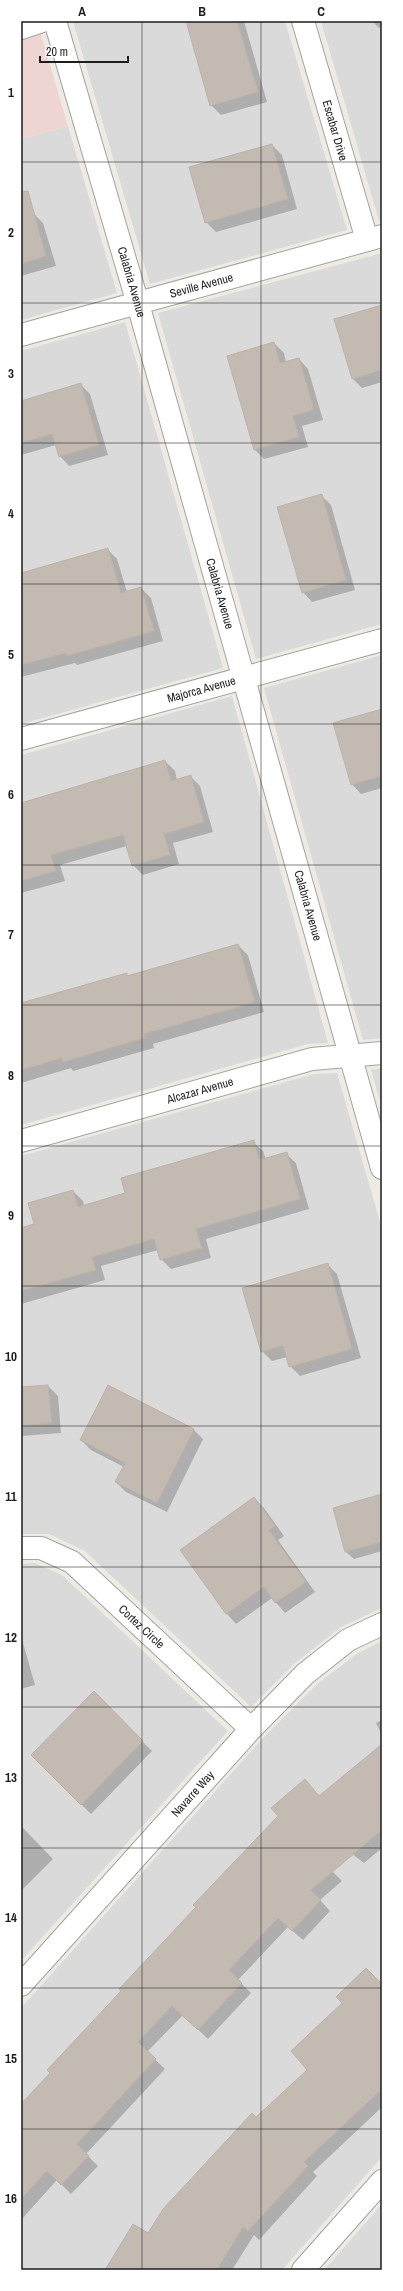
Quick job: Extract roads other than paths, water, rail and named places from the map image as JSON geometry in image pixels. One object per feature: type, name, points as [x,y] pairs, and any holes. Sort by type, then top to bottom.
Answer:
[{"type":"street","points":[[21,28],[42,21]]},
{"type":"street","name":"Calabria Avenue","points":[[55,21],[138,304],[382,1168]]},
{"type":"street","name":"Escabar Drive","points":[[303,21],[375,238]]},
{"type":"street","name":"Seville Avenue","points":[[21,335],[375,238]]},
{"type":"street","name":"Majorca Avenue","points":[[21,739],[382,640]]},
{"type":"street","name":"Alcazar Avenue","points":[[21,1141],[312,1059],[350,1057],[382,1053]]},
{"type":"street","name":"Cortez Circle","points":[[21,1548],[41,1548],[72,1562],[250,1729]]},
{"type":"street","name":"Navarre Way","points":[[21,1985],[250,1729],[311,1669],[348,1640],[382,1624]]},
{"type":"street","points":[[303,2270],[382,2181]]}]
